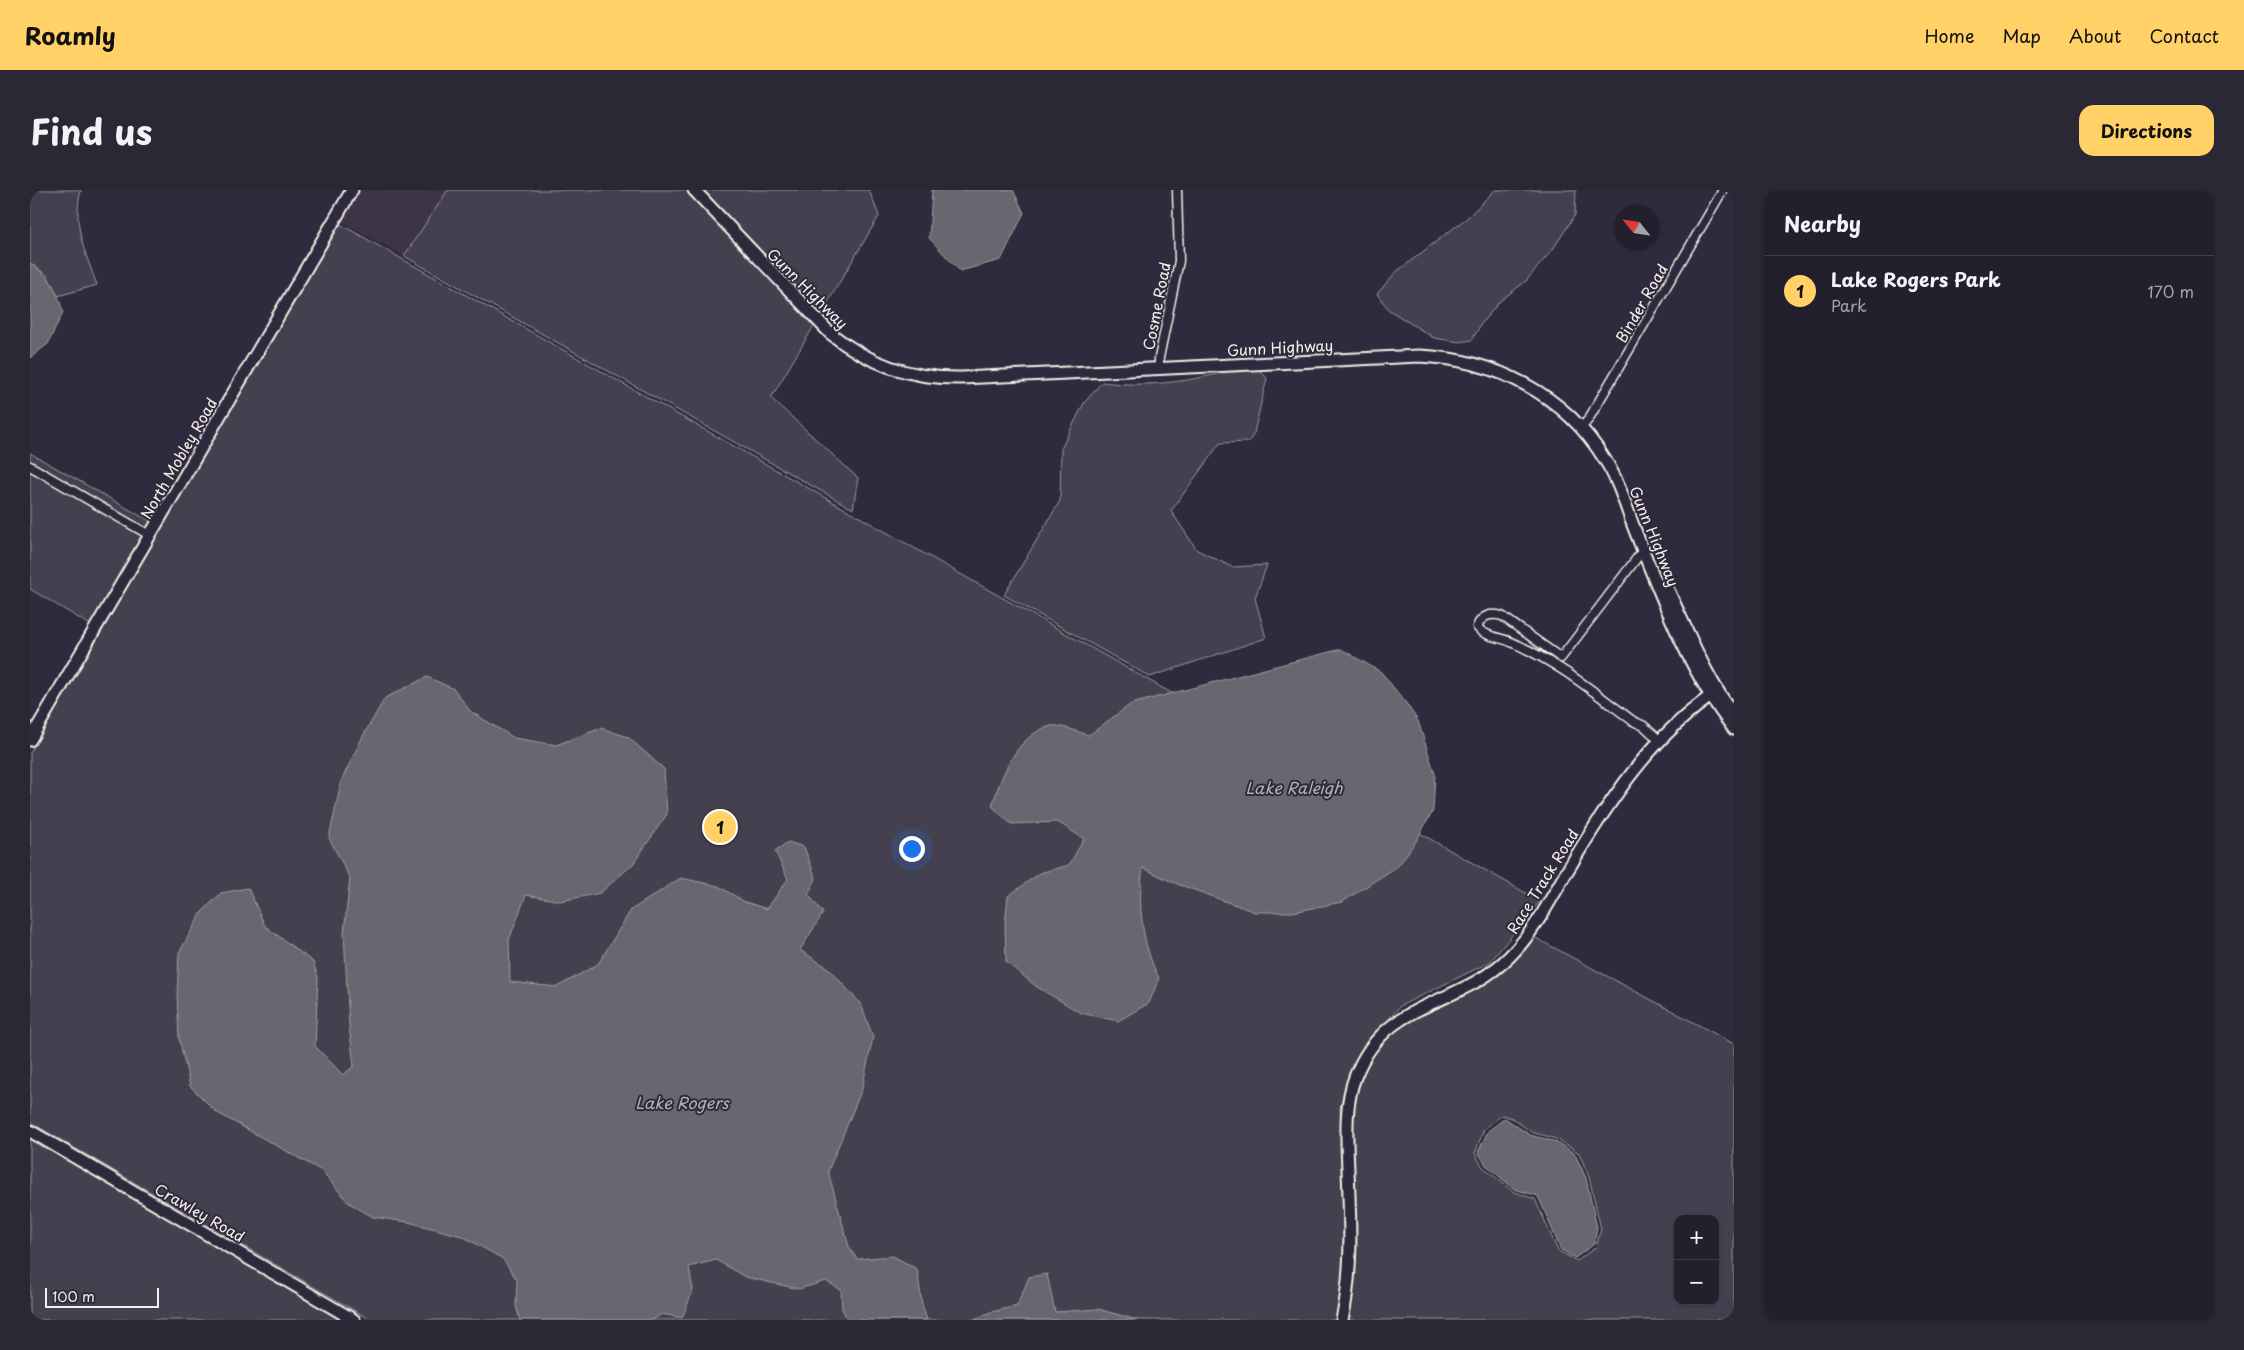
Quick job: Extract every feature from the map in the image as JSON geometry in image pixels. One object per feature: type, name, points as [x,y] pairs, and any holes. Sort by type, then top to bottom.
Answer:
[{"type":"main road","name":"North Mobley Road","points":[[30,740],[352,190]]},
{"type":"main road","name":"Gunn Highway","points":[[694,190],[824,328],[849,347],[884,365],[920,375],[951,378],[1406,356],[1451,359],[1492,369],[1523,382],[1557,405],[1581,428],[1605,460],[1621,491],[1643,550],[1685,646],[1734,729]]},
{"type":"main road","points":[[1621,491],[1636,518],[1714,694],[1734,715]]},
{"type":"main road","name":"Race Track Road","points":[[1342,1320],[1348,1282],[1350,1250],[1347,1120],[1351,1091],[1362,1062],[1378,1038],[1401,1018],[1477,981],[1494,970],[1516,950],[1535,925],[1612,798],[1636,766],[1683,719],[1714,694]]},
{"type":"main road","name":"Crawley Road","points":[[30,1131],[354,1320]]},
{"type":"street","name":"Cosme Road","points":[[1159,368],[1159,358],[1179,261],[1177,190]]},
{"type":"street","name":"Binder Road","points":[[1581,428],[1588,420],[1723,190]]},
{"type":"street","points":[[30,466],[151,536]]},
{"type":"street","points":[[1643,550],[1561,658],[1502,616],[1494,614],[1479,622],[1477,627],[1480,632],[1510,641],[1561,669],[1633,721],[1644,726],[1660,741]]},
{"type":"shaded area","points":[[30,190],[81,190],[78,215],[79,227],[84,250],[97,285],[58,296],[47,275],[30,263]]},
{"type":"shaded area","points":[[357,190],[448,190],[404,256],[339,220]]},
{"type":"shaded area","points":[[448,190],[689,190],[815,324],[771,398],[858,478],[853,509],[404,256]]},
{"type":"shaded area","points":[[700,190],[869,190],[879,216],[819,317]]},
{"type":"shaded area","points":[[1495,190],[1576,190],[1575,215],[1553,249],[1526,281],[1500,301],[1481,324],[1472,340],[1459,342],[1434,338],[1389,310],[1377,294],[1395,273],[1468,217]]},
{"type":"shaded area","points":[[340,224],[1540,901],[1490,962],[1400,1006],[1357,1057],[1340,1107],[1346,1253],[1338,1320],[371,1320],[30,1122],[30,753]]},
{"type":"shaded area","points":[[1239,368],[1257,368],[1267,378],[1254,433],[1249,442],[1220,443],[1171,511],[1197,550],[1232,567],[1267,565],[1255,598],[1266,638],[1150,677],[1004,595],[1060,501],[1061,449],[1084,403],[1102,382],[1154,384],[1206,377]]},
{"type":"shaded area","points":[[30,453],[153,523],[149,530],[30,461]]},
{"type":"shaded area","points":[[30,470],[145,537],[92,626],[30,589]]},
{"type":"shaded area","points":[[1532,936],[1734,1044],[1734,1320],[1347,1320],[1351,1130],[1355,1092],[1368,1059],[1396,1027],[1470,990]],"holes":[[[1502,1115],[1512,1118],[1531,1132],[1557,1139],[1579,1153],[1589,1177],[1601,1229],[1596,1247],[1577,1261],[1558,1251],[1535,1199],[1512,1191],[1482,1166],[1475,1153],[1484,1129]]]},
{"type":"shaded area","points":[[30,1135],[346,1320],[30,1320]]},
{"type":"water","points":[[932,190],[1013,190],[1024,213],[1001,260],[960,271],[929,238]]},
{"type":"water","points":[[30,263],[43,273],[52,284],[63,312],[48,344],[30,358]]},
{"type":"water","name":"Lake Raleigh","points":[[1341,649],[1381,672],[1406,703],[1418,721],[1435,774],[1433,811],[1416,841],[1398,866],[1342,902],[1293,912],[1255,912],[1172,882],[1143,868],[1141,882],[1142,924],[1148,952],[1159,978],[1149,1003],[1118,1021],[1081,1013],[1037,987],[1006,962],[1005,924],[1008,896],[1040,873],[1069,865],[1084,839],[1058,822],[1011,824],[992,806],[1000,782],[1012,758],[1029,738],[1051,726],[1064,727],[1089,735],[1131,704]]},
{"type":"water","name":"Lake Rogers","points":[[427,677],[454,689],[470,711],[514,738],[556,745],[601,728],[628,737],[664,769],[667,814],[633,864],[600,893],[561,901],[526,895],[509,940],[510,982],[557,987],[598,964],[631,910],[681,878],[718,886],[745,902],[767,909],[788,879],[775,851],[788,842],[804,847],[816,879],[808,894],[823,913],[800,950],[828,968],[861,1004],[873,1037],[862,1089],[828,1171],[849,1247],[857,1259],[893,1256],[917,1269],[922,1304],[927,1320],[848,1320],[842,1309],[841,1290],[826,1281],[799,1289],[745,1277],[716,1260],[689,1267],[693,1290],[682,1318],[662,1314],[652,1320],[520,1320],[516,1306],[517,1280],[503,1259],[462,1236],[408,1222],[373,1217],[349,1203],[322,1171],[216,1112],[190,1086],[179,1038],[177,996],[179,953],[202,912],[221,893],[248,888],[265,926],[313,962],[318,978],[315,1046],[343,1075],[354,1066],[349,1026],[344,932],[350,878],[329,838],[342,779],[363,736],[385,698]]},
{"type":"water","points":[[1505,1118],[1530,1135],[1557,1142],[1575,1154],[1586,1178],[1597,1228],[1594,1244],[1575,1258],[1561,1250],[1538,1196],[1514,1189],[1486,1165],[1478,1152],[1488,1131]]},
{"type":"water","points":[[1047,1274],[1055,1312],[1098,1309],[1137,1320],[972,1320],[991,1312],[1017,1306],[1029,1277]]},
{"type":"place","name":"Lake Rogers Park","points":[[720,827]]}]
